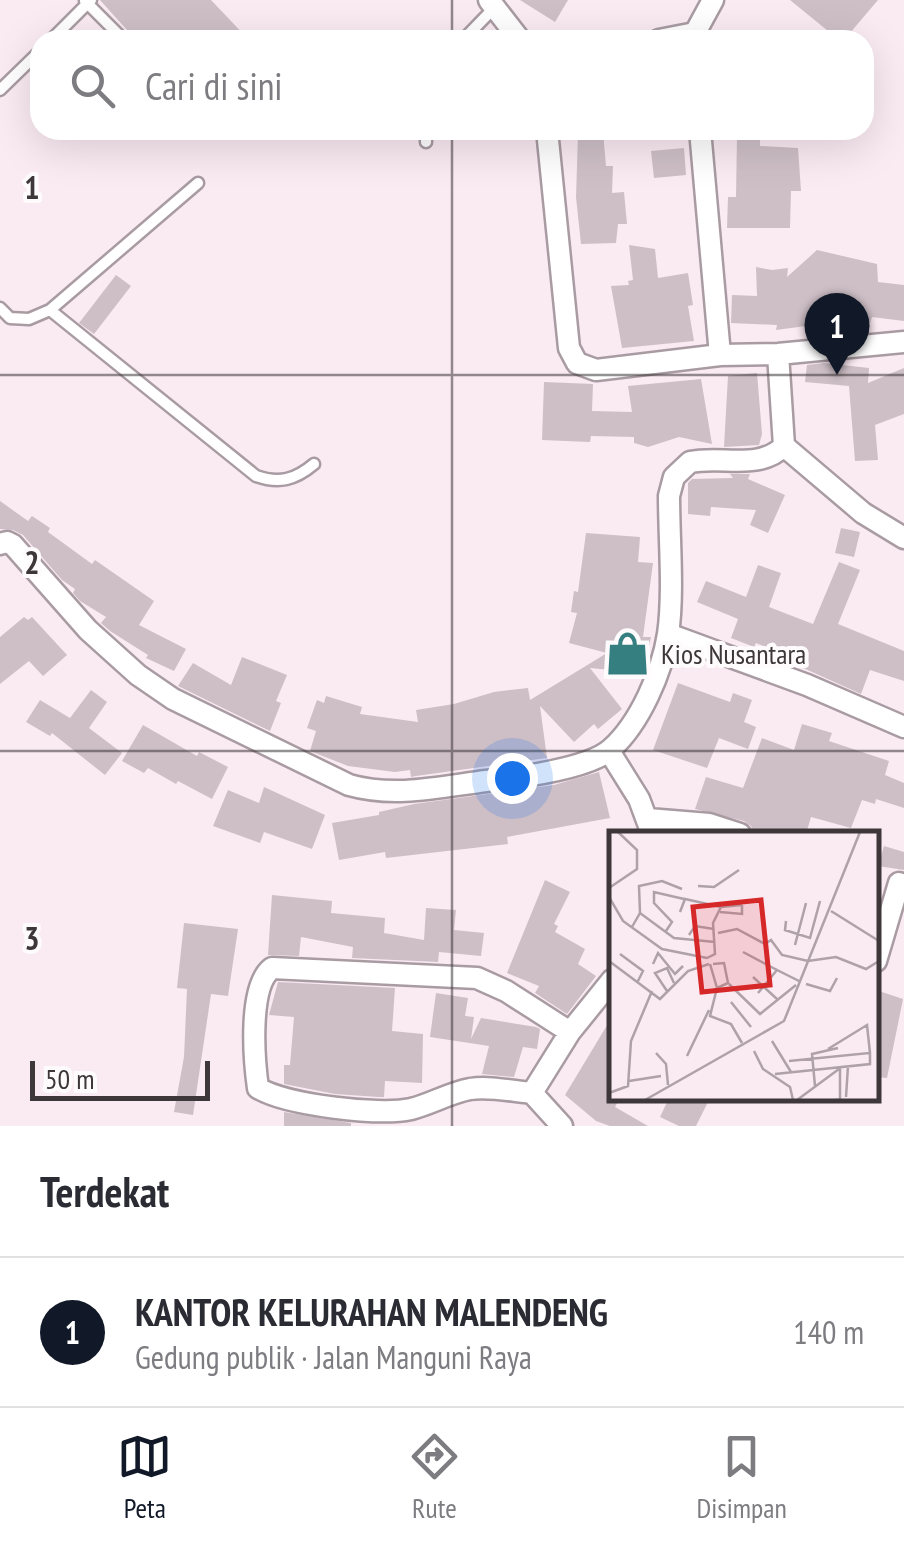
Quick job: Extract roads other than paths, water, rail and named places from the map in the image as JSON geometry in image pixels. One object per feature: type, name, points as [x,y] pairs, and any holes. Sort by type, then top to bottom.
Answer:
[{"type":"street","points":[[698,30],[713,0]]},
{"type":"street","points":[[496,8],[512,30]]},
{"type":"street","points":[[548,140],[569,348],[577,363],[596,370],[720,355],[778,354],[904,342]]},
{"type":"street","points":[[701,140],[720,355]]},
{"type":"street","points":[[778,354],[784,446],[840,496],[904,538]]},
{"type":"street","points":[[0,544],[13,545],[88,630],[138,675],[173,699],[349,785],[399,792],[526,776],[609,752],[641,708],[668,634],[669,496],[674,477],[682,466],[700,460],[756,460],[776,454],[784,446]]},
{"type":"street","points":[[668,634],[904,727]]},
{"type":"street","points":[[609,752],[640,799],[650,826],[709,824],[731,831]]},
{"type":"street","points":[[879,951],[901,882]]},
{"type":"street","points":[[562,1126],[532,1094],[485,1088],[469,1089],[409,1109],[374,1111],[291,1102],[270,1094],[258,1088],[256,1001],[262,977],[272,968],[281,967],[477,978],[506,991],[570,1032]]},
{"type":"street","points":[[532,1094],[570,1032],[609,984]]},
{"type":"lane","points":[[60,30],[88,1],[115,30]]},
{"type":"lane","points":[[474,30],[496,8]]},
{"type":"lane","points":[[0,90],[30,61]]},
{"type":"lane","points":[[0,308],[10,318],[29,319],[50,310],[198,183]]},
{"type":"lane","points":[[50,310],[256,476],[271,482],[291,479],[314,464]]},
{"type":"place","name":"KANTOR KELURAHAN MALENDENG","points":[[837,375]]},
{"type":"place","name":"Kios Nusantara","points":[[628,653]]}]
